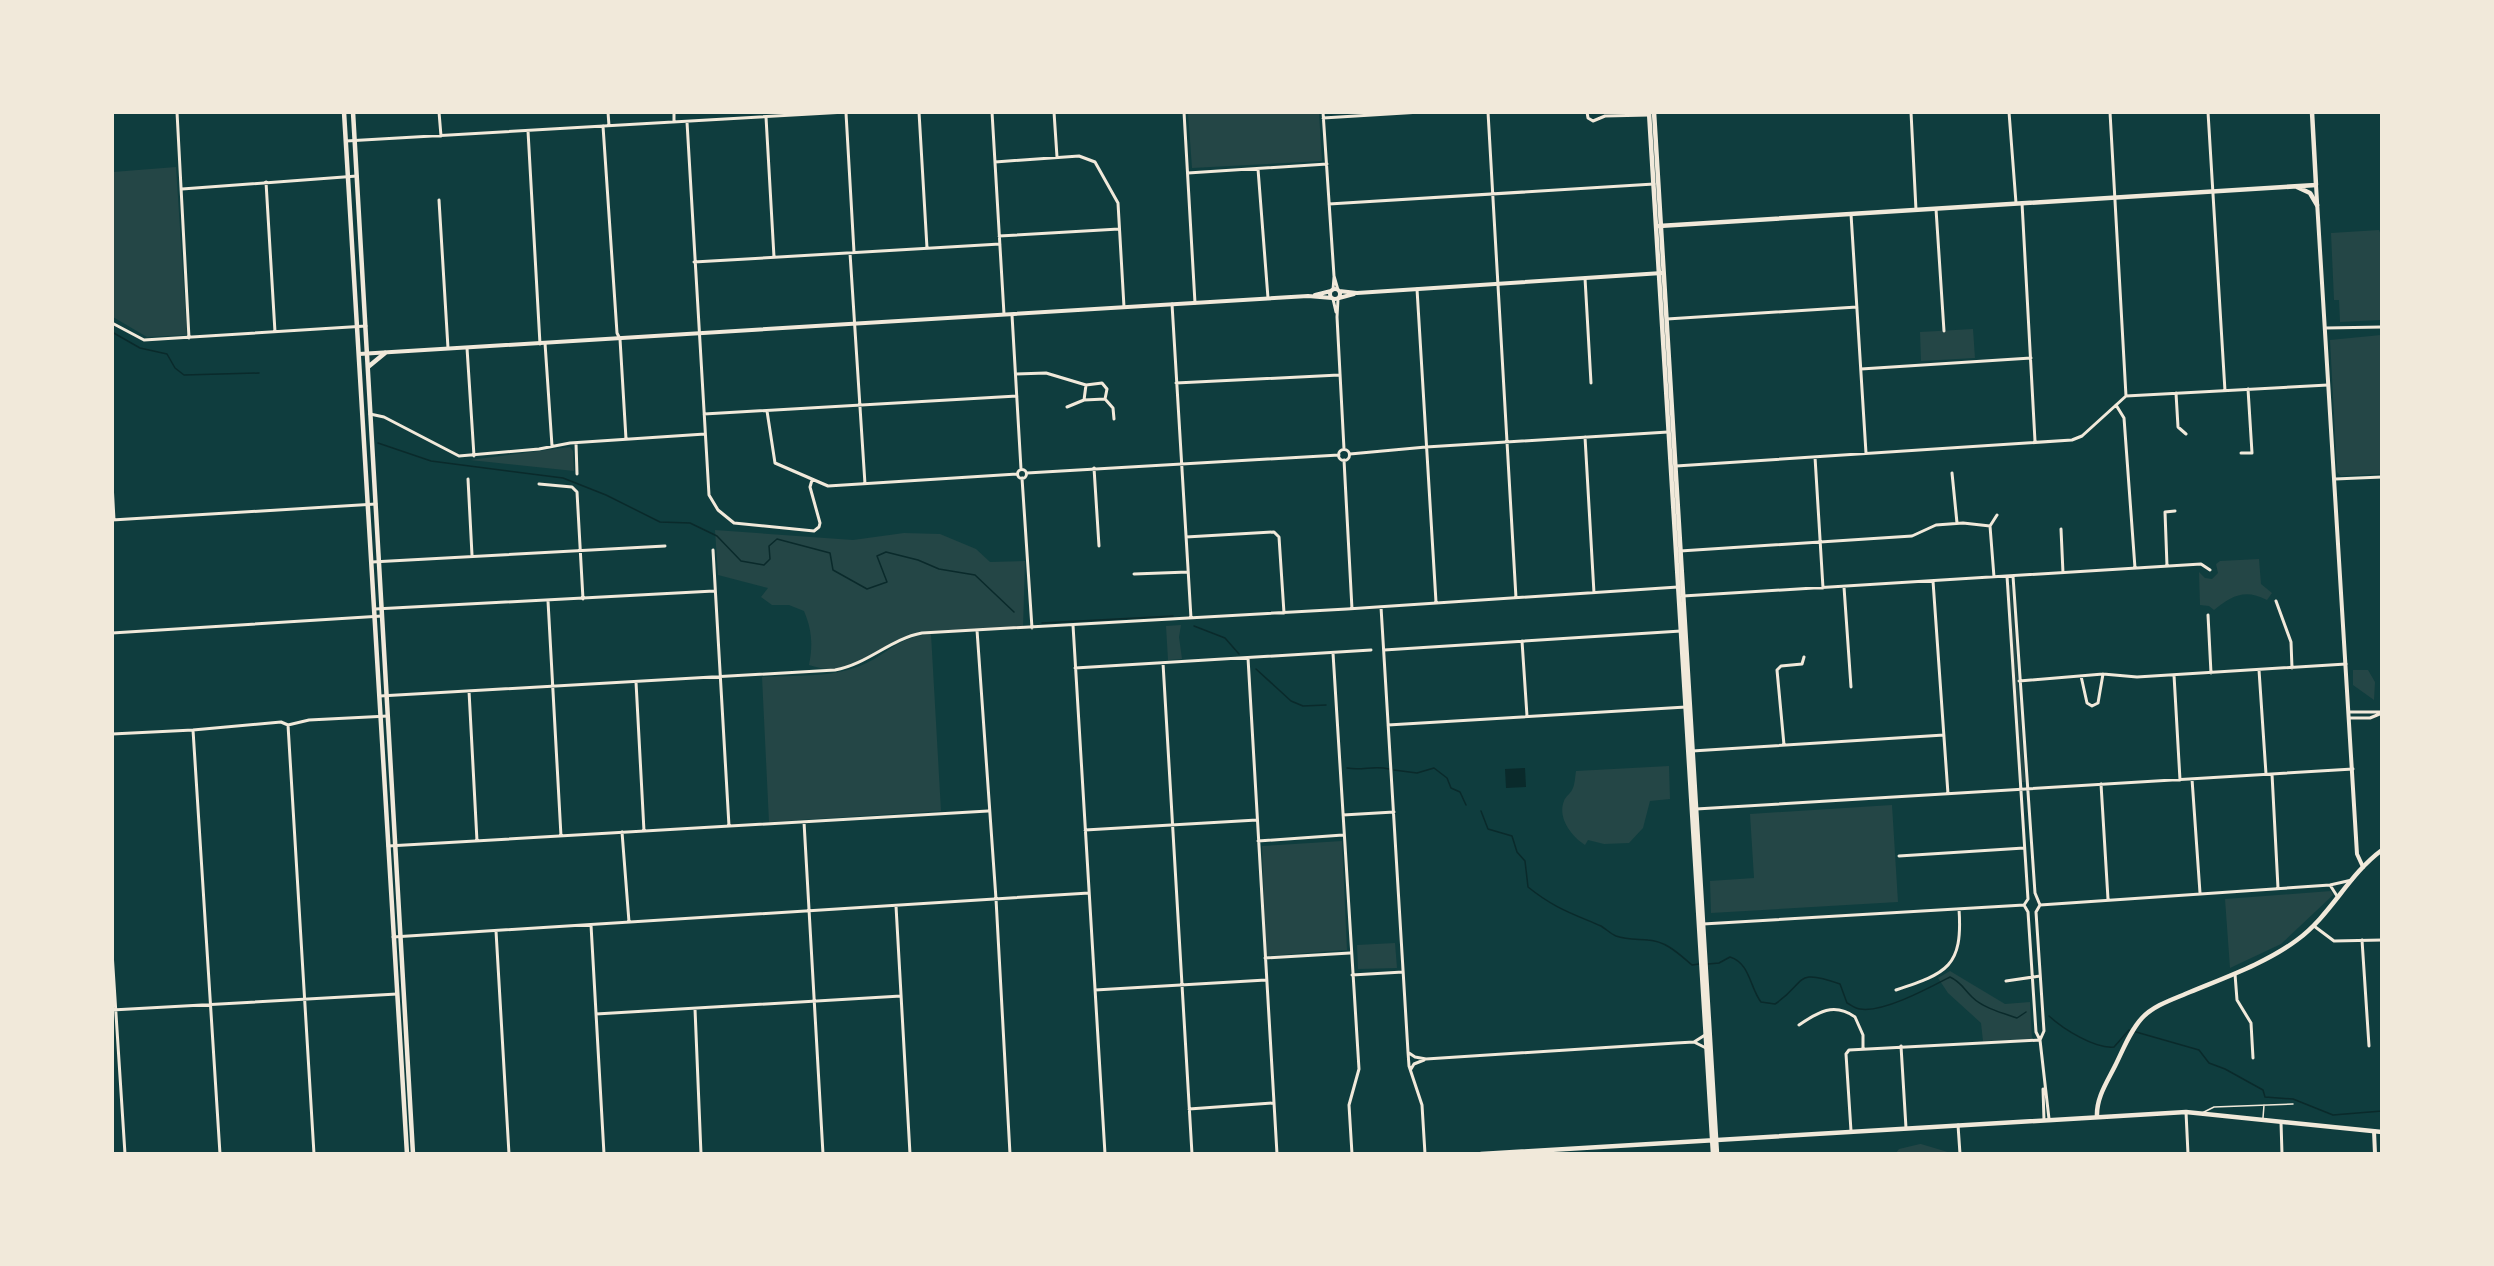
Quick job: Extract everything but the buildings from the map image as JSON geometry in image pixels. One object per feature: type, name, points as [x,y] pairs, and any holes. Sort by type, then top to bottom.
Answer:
[{"type":"main road","points":[[345,112],[396,994],[413,1154]]},
{"type":"main road","points":[[353,112],[402,936],[407,1154]]},
{"type":"main road","points":[[1659,226],[2316,185],[2312,112]]},
{"type":"main road","points":[[1651,113],[1702,948],[1718,1138],[1715,1154]]},
{"type":"main road","points":[[2294,187],[2310,193],[2317,206]]},
{"type":"main road","points":[[351,217],[354,201],[358,196]]},
{"type":"main road","points":[[368,367],[385,353]]},
{"type":"main road","points":[[2097,1117],[2099,1097],[2138,1023],[2162,1005],[2287,947],[2314,926],[2363,867],[2382,850]]},
{"type":"main road","points":[[1703,956],[1710,1139],[1715,1154]]},
{"type":"main road","points":[[1481,1154],[1542,1152],[1718,1138],[2186,1112],[2382,1132]]},
{"type":"street","points":[[177,112],[189,338]]},
{"type":"street","points":[[439,112],[441,136]]},
{"type":"street","points":[[608,112],[609,126]]},
{"type":"street","points":[[674,112],[674,122]]},
{"type":"street","points":[[346,141],[846,112],[855,325],[865,484]]},
{"type":"street","points":[[919,112],[927,248]]},
{"type":"street","points":[[992,112],[1004,315]]},
{"type":"street","points":[[1054,112],[1057,157]]},
{"type":"street","points":[[1184,112],[1195,303]]},
{"type":"street","points":[[1323,112],[1344,449],[1350,454]]},
{"type":"street","points":[[1323,118],[1421,112]]},
{"type":"street","points":[[1488,112],[1516,598]]},
{"type":"street","points":[[1587,112],[1588,118],[1593,121],[1605,116],[1651,113]]},
{"type":"street","points":[[1911,112],[1916,210]]},
{"type":"street","points":[[2009,112],[2019,204],[2035,442]]},
{"type":"street","points":[[2110,112],[2126,396]]},
{"type":"street","points":[[2208,112],[2225,391]]},
{"type":"street","points":[[766,117],[774,257]]},
{"type":"street","points":[[687,122],[709,495],[718,510],[734,524],[814,531],[820,523],[810,487],[812,480]]},
{"type":"street","points":[[603,126],[616,333],[620,339],[626,439]]},
{"type":"street","points":[[528,131],[552,446]]},
{"type":"street","points":[[995,162],[1057,157],[1087,157],[1095,162],[1116,197],[1124,307]]},
{"type":"street","points":[[1188,173],[1327,164]]},
{"type":"street","points":[[1258,169],[1268,299]]},
{"type":"street","points":[[182,189],[357,176]]},
{"type":"street","points":[[266,182],[275,332]]},
{"type":"street","points":[[1329,204],[1656,184]]},
{"type":"street","points":[[2316,185],[2357,854],[2363,867]]},
{"type":"street","points":[[439,200],[448,349]]},
{"type":"street","points":[[1936,209],[1944,331]]},
{"type":"street","points":[[1851,214],[1866,453]]},
{"type":"street","points":[[999,237],[1119,229]]},
{"type":"street","points":[[694,262],[1000,244]]},
{"type":"street","points":[[1308,296],[1335,298],[1357,293],[1661,273]]},
{"type":"street","points":[[1585,278],[1591,383]]},
{"type":"street","points":[[1417,289],[1436,603]]},
{"type":"street","points":[[1335,291],[1335,298]]},
{"type":"street","points":[[359,354],[1268,299],[1335,291],[1357,293]]},
{"type":"street","points":[[1172,304],[1191,618]]},
{"type":"street","points":[[1664,319],[1857,307]]},
{"type":"street","points":[[1012,315],[1022,469],[1027,473]]},
{"type":"street","points":[[112,323],[144,340],[366,326]]},
{"type":"street","points":[[2326,328],[2382,327]]},
{"type":"street","points":[[467,348],[474,456]]},
{"type":"street","points":[[1861,369],[2031,358]]},
{"type":"street","points":[[1016,374],[1046,373],[1086,385],[1104,384],[1107,392],[1105,399]]},
{"type":"street","points":[[1176,383],[1340,375]]},
{"type":"street","points":[[1084,400],[1086,385]]},
{"type":"street","points":[[1673,466],[2078,438],[2126,396],[2329,385]]},
{"type":"street","points":[[2241,453],[2252,453],[2248,389]]},
{"type":"street","points":[[2176,393],[2178,427],[2186,434]]},
{"type":"street","points":[[704,414],[1017,396]]},
{"type":"street","points":[[1066,407],[1084,400],[1105,399]]},
{"type":"street","points":[[1105,399],[1113,408],[1114,419]]},
{"type":"street","points":[[2116,405],[2124,418],[2135,568]]},
{"type":"street","points":[[767,411],[774,462],[828,486],[1017,474],[1022,469]]},
{"type":"street","points":[[370,414],[384,417],[453,455],[474,456],[576,442],[705,434]]},
{"type":"street","points":[[1344,460],[1350,454],[1426,447],[1671,432]]},
{"type":"street","points":[[1585,437],[1594,593]]},
{"type":"street","points":[[576,442],[577,474]]},
{"type":"street","points":[[1339,455],[1344,449]]},
{"type":"street","points":[[1022,478],[1027,473],[1095,468],[1339,455],[1344,460],[1352,609]]},
{"type":"street","points":[[1815,457],[1823,588]]},
{"type":"street","points":[[1095,468],[1098,546]]},
{"type":"street","points":[[1952,473],[1957,523]]},
{"type":"street","points":[[1017,474],[1022,478],[1032,628]]},
{"type":"street","points":[[2335,479],[2382,477]]},
{"type":"street","points":[[468,479],[472,555]]},
{"type":"street","points":[[112,483],[113,520],[376,504]]},
{"type":"street","points":[[539,484],[574,488],[578,495],[583,599]]},
{"type":"street","points":[[2167,566],[2165,512],[2175,512]]},
{"type":"street","points":[[1994,577],[1990,526],[1996,515]]},
{"type":"street","points":[[1678,551],[1912,537],[1936,525],[1957,523],[1990,526]]},
{"type":"street","points":[[2061,529],[2063,573]]},
{"type":"street","points":[[1186,537],[1274,532],[1279,537],[1284,613]]},
{"type":"street","points":[[372,562],[665,546]]},
{"type":"street","points":[[712,550],[729,826]]},
{"type":"street","points":[[1681,596],[2201,564],[2210,570]]},
{"type":"street","points":[[1134,574],[1188,572]]},
{"type":"street","points":[[2007,576],[2028,899],[2024,905]]},
{"type":"street","points":[[2013,576],[2035,899],[2040,904],[2330,885],[2353,879]]},
{"type":"street","points":[[1933,581],[1948,794]]},
{"type":"street","points":[[380,696],[835,670],[867,660],[907,636],[922,633],[1352,609],[1680,587]]},
{"type":"street","points":[[1844,587],[1851,687]]},
{"type":"street","points":[[375,609],[714,591]]},
{"type":"street","points":[[548,601],[561,836]]},
{"type":"street","points":[[2276,601],[2291,642],[2292,668]]},
{"type":"street","points":[[1381,607],[1408,1052],[1422,1106],[1425,1154]]},
{"type":"street","points":[[2208,615],[2211,673]]},
{"type":"street","points":[[112,633],[382,616]]},
{"type":"street","points":[[1073,625],[1105,1154]]},
{"type":"street","points":[[977,630],[996,899],[1010,1154]]},
{"type":"street","points":[[1384,650],[1683,631]]},
{"type":"street","points":[[1522,641],[1527,716]]},
{"type":"street","points":[[1075,669],[1371,650]]},
{"type":"street","points":[[1333,653],[1359,1069],[1349,1105],[1352,1154]]},
{"type":"street","points":[[1784,745],[1777,670],[1782,666],[1803,664],[1804,657]]},
{"type":"street","points":[[1248,658],[1277,1154]]},
{"type":"street","points":[[1162,663],[1192,1154]]},
{"type":"street","points":[[2019,681],[2103,674],[2137,677],[2346,664]]},
{"type":"street","points":[[2259,670],[2266,774]]},
{"type":"street","points":[[2081,676],[2087,703],[2092,706],[2098,704],[2103,674]]},
{"type":"street","points":[[2174,675],[2180,780]]},
{"type":"street","points":[[636,682],[644,831]]},
{"type":"street","points":[[469,691],[477,841]]},
{"type":"street","points":[[1388,725],[1688,707]]},
{"type":"street","points":[[2350,712],[2382,712]]},
{"type":"street","points":[[2350,718],[2370,718],[2382,712]]},
{"type":"street","points":[[112,734],[281,722],[288,725],[309,720],[388,716]]},
{"type":"street","points":[[288,725],[314,1154]]},
{"type":"street","points":[[193,730],[220,1154]]},
{"type":"street","points":[[1691,751],[1944,735]]},
{"type":"street","points":[[1694,809],[2353,769]]},
{"type":"street","points":[[2272,774],[2278,888]]},
{"type":"street","points":[[2192,779],[2200,893]]},
{"type":"street","points":[[2101,784],[2108,899]]},
{"type":"street","points":[[388,846],[988,811]]},
{"type":"street","points":[[1343,814],[1394,812]]},
{"type":"street","points":[[1085,830],[1257,820]]},
{"type":"street","points":[[804,822],[823,1154]]},
{"type":"street","points":[[2022,828],[2030,828]]},
{"type":"street","points":[[622,832],[628,922]]},
{"type":"street","points":[[1258,841],[1344,835]]},
{"type":"street","points":[[1899,856],[2024,848]]},
{"type":"street","points":[[2330,885],[2337,893],[2337,901]]},
{"type":"street","points":[[393,937],[1089,894]]},
{"type":"street","points":[[2028,899],[2035,899]]},
{"type":"street","points":[[2040,904],[2036,912],[2044,1031],[2040,1040]]},
{"type":"street","points":[[1701,924],[2024,905]]},
{"type":"street","points":[[2024,905],[2028,912],[2046,1119]]},
{"type":"street","points":[[896,906],[910,1154]]},
{"type":"street","points":[[1896,990],[1946,970],[1952,961],[1959,935],[1959,909]]},
{"type":"street","points":[[2028,912],[2036,912]]},
{"type":"street","points":[[591,925],[604,1154]]},
{"type":"street","points":[[2314,926],[2334,941],[2382,940]]},
{"type":"street","points":[[496,931],[509,1154]]},
{"type":"street","points":[[2362,940],[2369,1046]]},
{"type":"street","points":[[112,952],[125,1154]]},
{"type":"street","points":[[1265,958],[1350,953]]},
{"type":"street","points":[[1352,975],[1403,972]]},
{"type":"street","points":[[2235,973],[2237,1000],[2251,1023],[2253,1058]]},
{"type":"street","points":[[2006,981],[2040,976]]},
{"type":"street","points":[[1095,990],[1266,980]]},
{"type":"street","points":[[114,1010],[404,993]]},
{"type":"street","points":[[597,1014],[901,996]]},
{"type":"street","points":[[1799,1025],[1825,1009],[1836,1008],[1848,1012],[1859,1023],[1863,1048]]},
{"type":"street","points":[[695,1010],[701,1154]]},
{"type":"street","points":[[1408,1052],[1415,1057],[1426,1059],[1694,1042],[1705,1035]]},
{"type":"street","points":[[1851,1131],[1846,1054],[1852,1049],[2040,1040]]},
{"type":"street","points":[[1694,1042],[1706,1048]]},
{"type":"street","points":[[1901,1046],[1906,1128]]},
{"type":"street","points":[[1411,1070],[1416,1063],[1426,1059]]},
{"type":"street","points":[[1189,1109],[1273,1103]]},
{"type":"street","points":[[2186,1112],[2188,1154]]},
{"type":"street","points":[[2280,1122],[2282,1154]]},
{"type":"street","points":[[1958,1125],[1960,1154]]},
{"type":"street","points":[[2374,1131],[2375,1154]]},
{"type":"street","points":[[1625,1144],[1626,1152]]},
{"type":"lane","points":[[2262,1120],[2264,1104]]},
{"type":"lane","points":[[2202,1113],[2208,1108],[2293,1104]]},
{"type":"shaded area","points":[[1188,113],[1319,113],[1322,161],[1192,168]]},
{"type":"shaded area","points":[[176,167],[187,335],[147,337],[113,317],[113,172]]},
{"type":"shaded area","points":[[2379,230],[2382,238],[2381,320],[2340,322],[2339,300],[2334,300],[2331,233]]},
{"type":"shaded area","points":[[1973,329],[1975,358],[1921,361],[1920,332]]},
{"type":"shaded area","points":[[2381,335],[2381,474],[2341,476],[2337,472],[2330,340]]},
{"type":"shaded area","points":[[570,447],[573,451],[574,471],[470,460]]},
{"type":"shaded area","points":[[715,530],[853,540],[904,533],[940,534],[976,549],[990,562],[1025,561],[1023,628],[910,635],[847,667],[830,670],[809,665],[811,638],[804,611],[789,605],[772,605],[761,597],[768,588],[718,575]]},
{"type":"shaded area","points":[[2259,559],[2261,584],[2272,593],[2267,600],[2245,594],[2226,601],[2214,610],[2209,606],[2200,605],[2199,572],[2205,578],[2212,579],[2218,573],[2216,564],[2220,561]]},
{"type":"shaded area","points":[[2009,585],[2011,585],[2025,782],[2022,782]]},
{"type":"shaded area","points":[[1181,625],[1179,637],[1182,659],[1168,660],[1166,626]]},
{"type":"shaded area","points":[[931,634],[941,811],[769,822],[762,677],[812,675],[848,670],[870,662],[909,639]]},
{"type":"shaded area","points":[[2353,670],[2368,670],[2375,682],[2374,700],[2353,685]]},
{"type":"shaded area","points":[[1669,766],[1670,799],[1650,801],[1643,828],[1629,843],[1604,844],[1588,840],[1585,845],[1567,826],[1562,807],[1573,788],[1576,771]]},
{"type":"shaded area","points":[[1525,768],[1526,787],[1506,788],[1505,769]]},
{"type":"shaded area","points":[[1892,805],[1898,902],[1711,913],[1710,881],[1754,878],[1750,814]]},
{"type":"shaded area","points":[[1342,841],[1347,950],[1266,956],[1262,846]]},
{"type":"shaded area","points":[[2331,891],[2333,895],[2281,944],[2230,968],[2225,899]]},
{"type":"shaded area","points":[[1395,943],[1397,968],[1358,969],[1357,945]]},
{"type":"shaded area","points":[[1950,971],[2005,1004],[2030,1002],[2032,1039],[1983,1041],[1981,1023],[1948,993],[1938,978]]},
{"type":"shaded area","points":[[1920,1144],[1951,1153],[1896,1153],[1899,1149]]},
{"type":"waterway","points":[[112,332],[140,348],[167,354],[175,368],[184,375],[259,373]]},
{"type":"waterway","points":[[378,443],[431,461],[563,478],[606,495],[660,522],[690,523],[717,536],[741,561],[764,565],[770,559],[769,546],[777,539],[830,553],[833,570],[867,589],[887,582],[877,556],[886,552],[918,560],[939,569],[975,575],[1014,612]]},
{"type":"waterway","points":[[1042,623],[1173,616]]},
{"type":"waterway","points":[[1194,626],[1225,638],[1239,654]]},
{"type":"waterway","points":[[1256,669],[1291,701],[1303,706],[1326,705]]},
{"type":"waterway","points":[[1347,768],[1389,769]]},
{"type":"waterway","points":[[1394,770],[1417,773],[1434,768],[1447,778],[1451,788],[1460,792],[1466,805]]},
{"type":"waterway","points":[[1481,811],[1488,829],[1512,836],[1517,852],[1525,861],[1528,887],[1537,894],[1563,910],[1601,926],[1616,936],[1661,943],[1692,965],[1699,964]]},
{"type":"waterway","points":[[1708,964],[1719,963],[1730,957],[1737,960],[1746,970],[1761,1002],[1775,1004],[1802,980],[1815,977],[1840,984],[1847,1003],[1858,1009],[1870,1009],[1906,999],[1950,977],[1976,1001],[1987,1007],[2017,1018],[2026,1012]]},
{"type":"waterway","points":[[2049,1016],[2062,1027],[2080,1037],[2106,1047],[2114,1047],[2129,1030],[2199,1050],[2209,1063],[2263,1090],[2265,1097],[2293,1099],[2333,1115],[2382,1111]]}]
